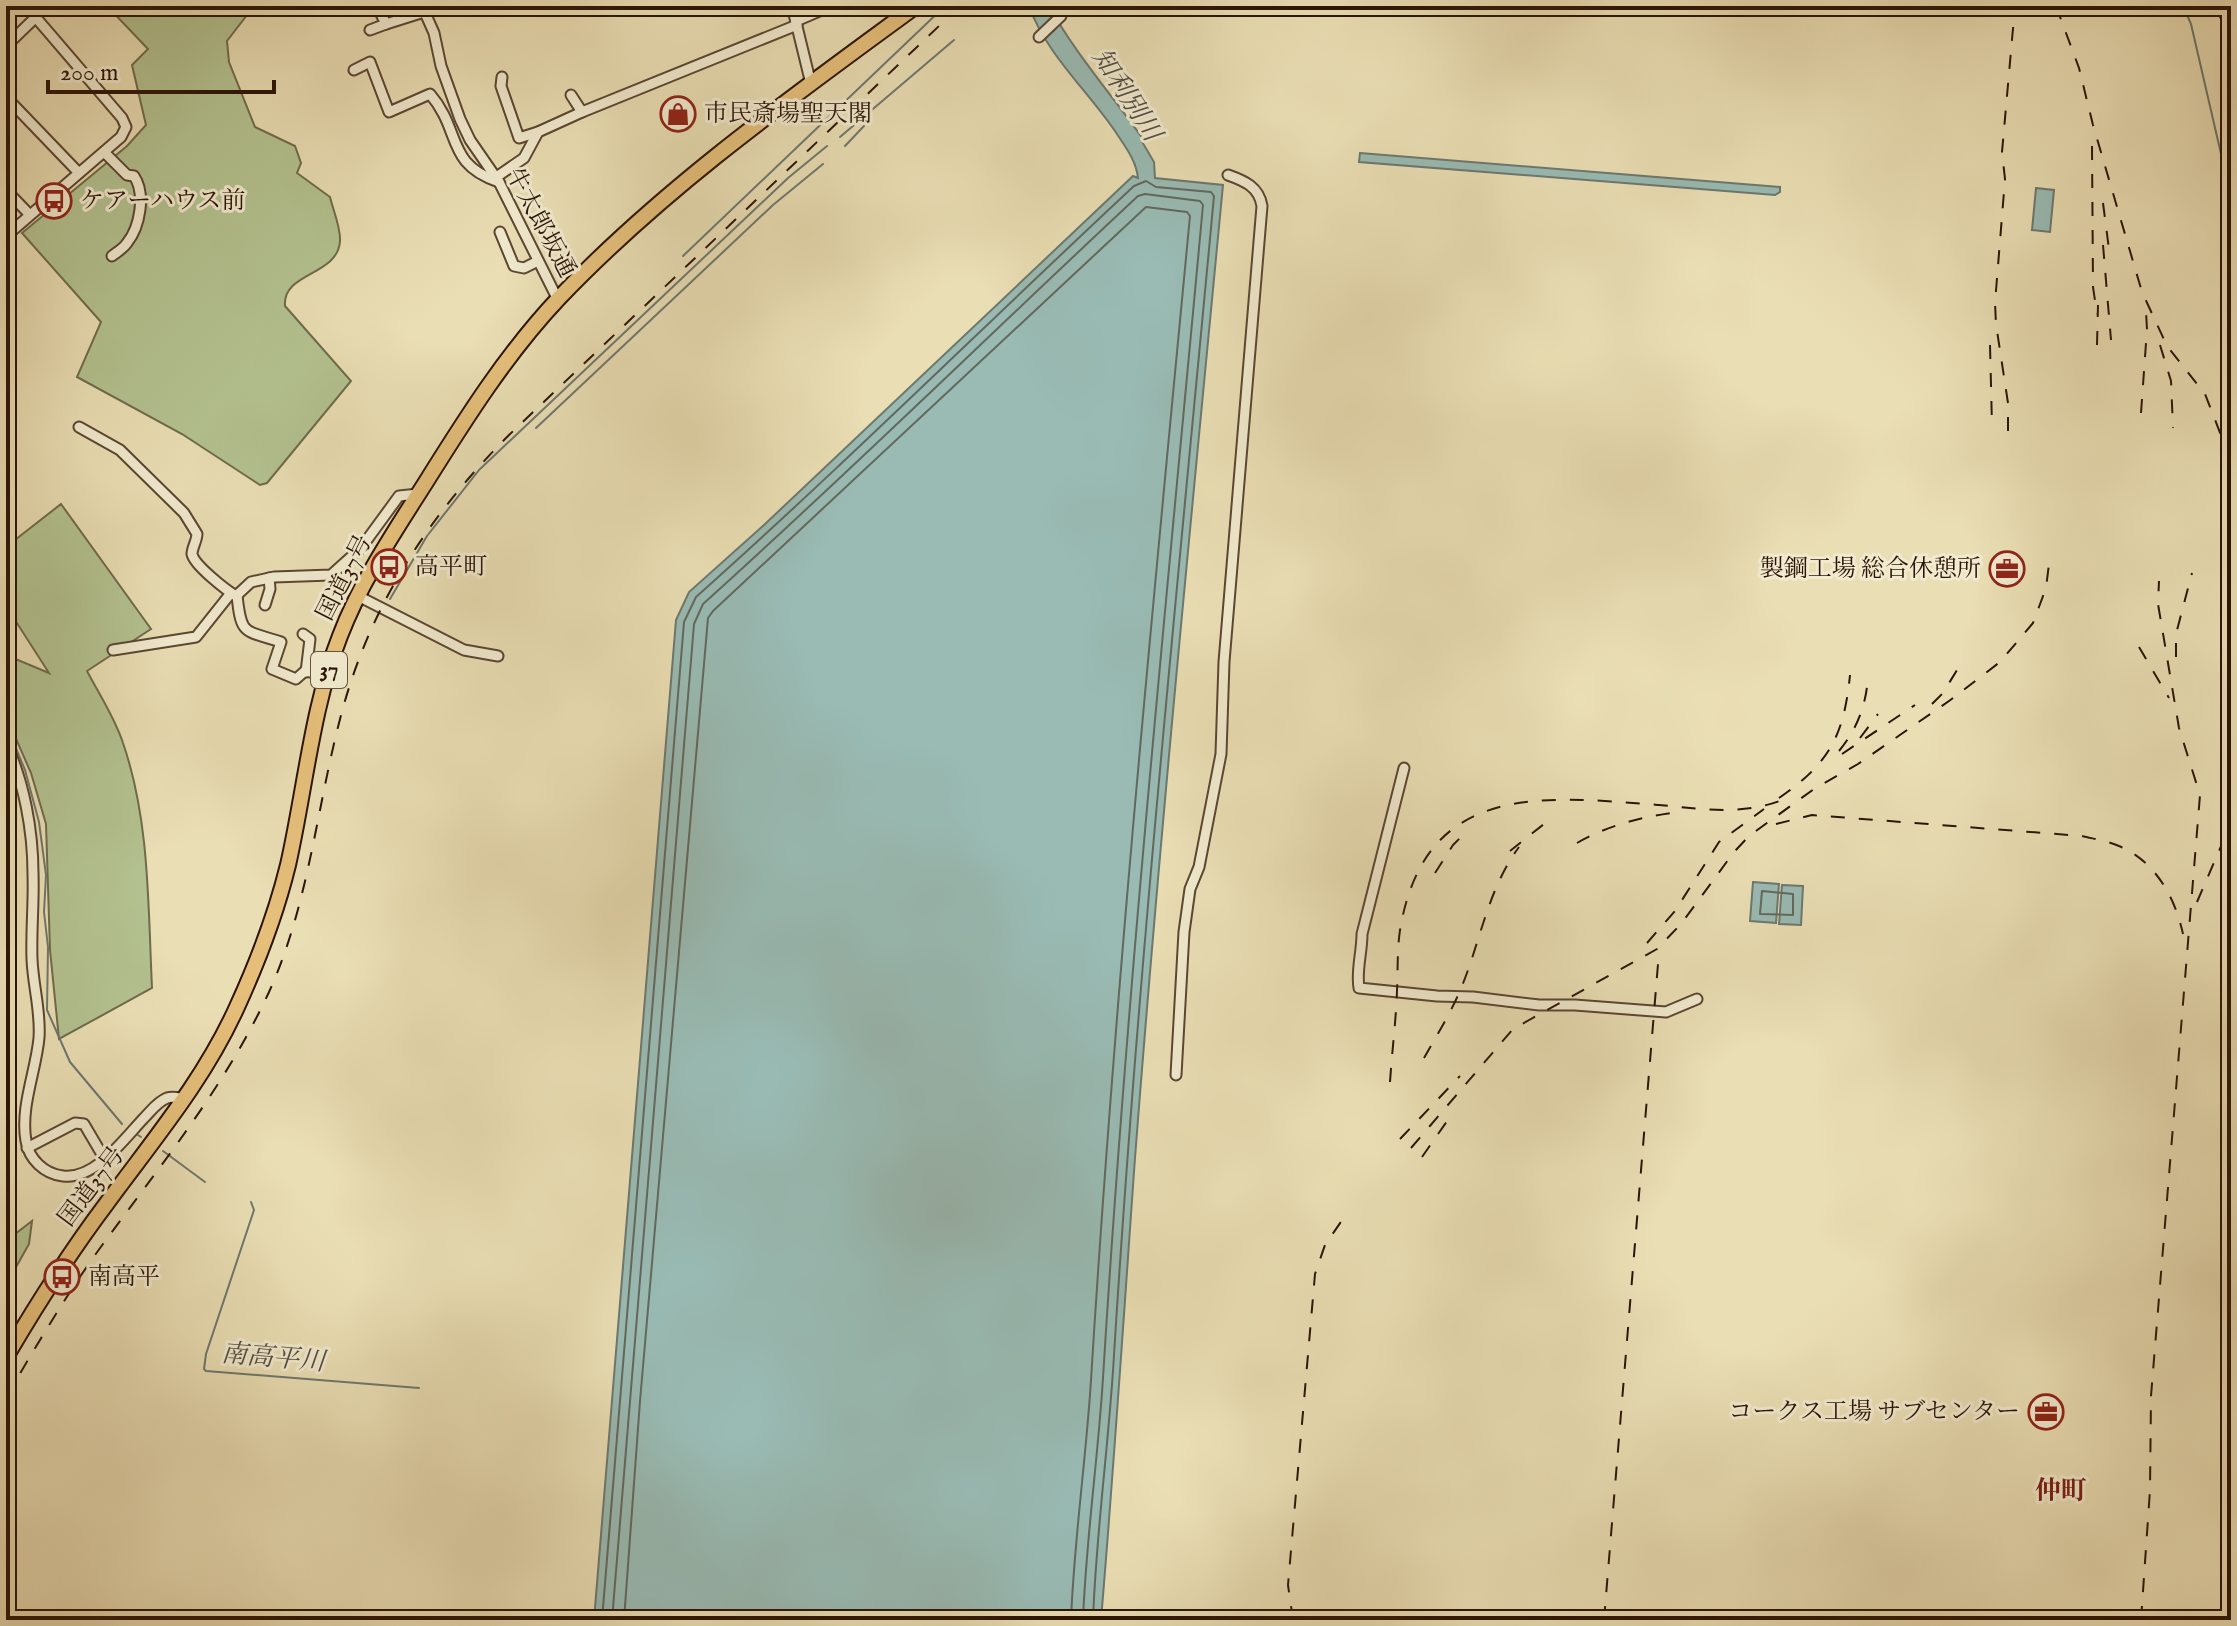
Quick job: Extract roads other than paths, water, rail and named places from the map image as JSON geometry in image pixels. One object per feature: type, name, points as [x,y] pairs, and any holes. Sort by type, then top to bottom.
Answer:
[{"type":"highway","name":"国道37号","points":[[6,1357],[74,1249],[185,1099],[221,1042],[273,920],[287,868],[327,675],[340,634],[388,541],[480,399],[519,345],[558,300],[635,224],[710,161],[916,6]]},
{"type":"street","points":[[6,11],[11,6]]},
{"type":"street","points":[[6,236],[104,152],[124,133],[125,123],[26,6]]},
{"type":"street","points":[[377,6],[386,24]]},
{"type":"street","points":[[792,6],[811,84]]},
{"type":"street","points":[[502,77],[501,86],[519,138],[831,6]]},
{"type":"street","points":[[370,30],[423,9]]},
{"type":"street","name":"牛太郎坂通","points":[[423,9],[434,33],[460,119],[497,180],[558,300]]},
{"type":"street","points":[[1039,37],[1061,16]]},
{"type":"street","points":[[6,46],[36,17]]},
{"type":"street","points":[[354,70],[370,62],[395,125]]},
{"type":"street","points":[[391,112],[427,89],[445,115],[466,164],[479,175],[497,180],[524,158],[538,132]]},
{"type":"street","points":[[571,95],[582,112]]},
{"type":"street","points":[[6,97],[79,173]]},
{"type":"street","points":[[104,152],[127,175],[134,176],[140,190],[139,215],[128,243],[112,256]]},
{"type":"street","points":[[1176,1075],[1184,932],[1190,889],[1199,867],[1221,754],[1224,662],[1262,206],[1256,189],[1246,181],[1228,175]]},
{"type":"street","points":[[6,190],[30,215]]},
{"type":"street","points":[[500,232],[514,266],[524,268],[538,261]]},
{"type":"street","points":[[79,427],[120,450],[184,513],[197,534],[192,553],[194,558],[234,594],[239,623],[247,631],[281,642],[272,669],[296,679],[306,672],[327,675]]},
{"type":"street","points":[[113,650],[196,637],[234,594],[251,582],[269,578],[331,575],[361,548],[399,496],[418,494]]},
{"type":"street","points":[[265,605],[270,589],[269,578]]},
{"type":"street","points":[[358,596],[464,650],[498,656]]},
{"type":"street","points":[[303,634],[310,639],[306,672]]},
{"type":"street","points":[[6,743],[25,804],[33,874],[32,963],[39,1033],[26,1114],[27,1148],[39,1165],[49,1172],[65,1176],[86,1172],[159,1102],[171,1097],[185,1099]]},
{"type":"street","points":[[1404,768],[1362,934],[1362,959],[1357,973],[1359,988],[1539,1005],[1666,1012],[1697,999]]},
{"type":"street","points":[[27,1148],[75,1123],[84,1124],[104,1158]]},
{"type":"water","points":[[1029,6],[1049,6],[1082,57],[1143,139],[1154,162],[1155,178],[1223,185],[1155,914],[1101,1620],[594,1620],[676,620],[689,592],[1133,176],[1138,178],[1127,149],[1057,57]]},
{"type":"water","points":[[1360,153],[1780,187],[1780,192],[1775,195],[1359,162]]},
{"type":"water","points":[[2036,188],[2054,190],[2050,232],[2032,230]]},
{"type":"water","points":[[1753,882],[1779,884],[1776,923],[1750,921]]},
{"type":"water","points":[[1782,885],[1803,886],[1801,925],[1779,924]]},
{"type":"waterway","points":[[683,256],[945,6]]},
{"type":"waterway","points":[[2183,6],[2191,24],[2231,197]]},
{"type":"waterway","points":[[840,137],[954,40]]},
{"type":"waterway","points":[[845,146],[864,126]]},
{"type":"waterway","points":[[390,599],[427,536],[479,470],[788,178],[827,146]]},
{"type":"waterway","points":[[536,428],[773,205],[823,164]]},
{"type":"waterway","name":"南高平川","points":[[6,724],[25,770],[39,822],[46,875],[47,1010],[70,1062],[122,1124]]},
{"type":"waterway","name":"南高平川","points":[[163,1151],[205,1182]]},
{"type":"waterway","name":"南高平川","points":[[251,1202],[254,1210],[206,1354],[204,1369],[419,1388]]},
{"type":"railway","points":[[6,1397],[77,1281],[213,1091],[269,992],[302,893],[331,757],[351,682],[383,604],[427,532],[479,466],[509,435],[960,6]]},
{"type":"railway","points":[[2008,431],[2008,403],[1995,303],[2005,179],[2002,152],[2015,6]]},
{"type":"railway","points":[[2056,6],[2079,68],[2142,292],[2167,346],[2205,394],[2231,461]]},
{"type":"railway","points":[[2214,6],[2231,37]]},
{"type":"railway","points":[[2092,146],[2093,287],[2097,314]]},
{"type":"railway","points":[[2103,203],[2110,257]]},
{"type":"railway","points":[[2103,245],[2111,340]]},
{"type":"railway","points":[[2097,345],[2098,305]]},
{"type":"railway","points":[[2141,413],[2146,312]]},
{"type":"railway","points":[[2225,344],[2231,359]]},
{"type":"railway","points":[[1990,345],[1992,426]]},
{"type":"railway","points":[[2160,345],[2171,381],[2173,428]]},
{"type":"railway","points":[[1411,1148],[1513,1029],[1657,949],[1681,924],[1749,836],[1814,789],[1858,764],[1949,701],[2000,662],[2033,623],[2046,588],[2049,564]]},
{"type":"railway","points":[[2176,657],[2176,634],[2192,573]]},
{"type":"railway","points":[[2141,1620],[2150,1490],[2151,1396],[2200,795],[2179,728],[2158,604],[2159,581]]},
{"type":"railway","points":[[2139,647],[2169,698]]},
{"type":"railway","points":[[1932,704],[1943,693],[1960,665]]},
{"type":"railway","points":[[1779,798],[1811,772],[1831,746],[1844,715],[1850,675]]},
{"type":"railway","points":[[1839,751],[1860,717],[1868,677]]},
{"type":"railway","points":[[1842,754],[1915,705]]},
{"type":"railway","points":[[1860,738],[1878,714]]},
{"type":"railway","points":[[1390,1082],[1400,930],[1414,881],[1435,846],[1462,823],[1495,808],[1532,801],[1573,800],[1726,810],[1759,807],[1791,796]]},
{"type":"railway","points":[[1647,943],[1675,911],[1719,842],[1764,809]]},
{"type":"railway","points":[[1577,843],[1622,824],[1671,813]]},
{"type":"railway","points":[[1776,824],[1812,815],[2082,836],[2106,841],[2132,853],[2153,871],[2169,894],[2183,934]]},
{"type":"railway","points":[[2197,902],[2231,823]]},
{"type":"railway","points":[[1510,851],[1544,824]]},
{"type":"railway","points":[[1435,873],[1453,845],[1466,832]]},
{"type":"railway","points":[[1424,1058],[1458,995],[1492,897],[1519,847]]},
{"type":"railway","points":[[1604,1620],[1658,964]]},
{"type":"railway","points":[[1400,1139],[1460,1076]]},
{"type":"railway","points":[[1422,1157],[1452,1114]]},
{"type":"railway","points":[[1293,1620],[1288,1585],[1315,1274],[1325,1245],[1347,1213]]},
{"type":"place","name":"市民斎場聖天閣","points":[[678,114]]},
{"type":"place","name":"ケアーハウス前","points":[[54,201]]},
{"type":"place","name":"高平町","points":[[389,567]]},
{"type":"place","name":"製鋼工場 総合休憩所","points":[[2007,569]]},
{"type":"place","name":"南高平","points":[[62,1277]]},
{"type":"place","name":"コークス工場 サブセンター","points":[[2046,1412]]},
{"type":"district","name":"仲町","points":[[2061,1491]]},
{"type":"water label","name":"知利別川","points":[[1126,95]]}]
